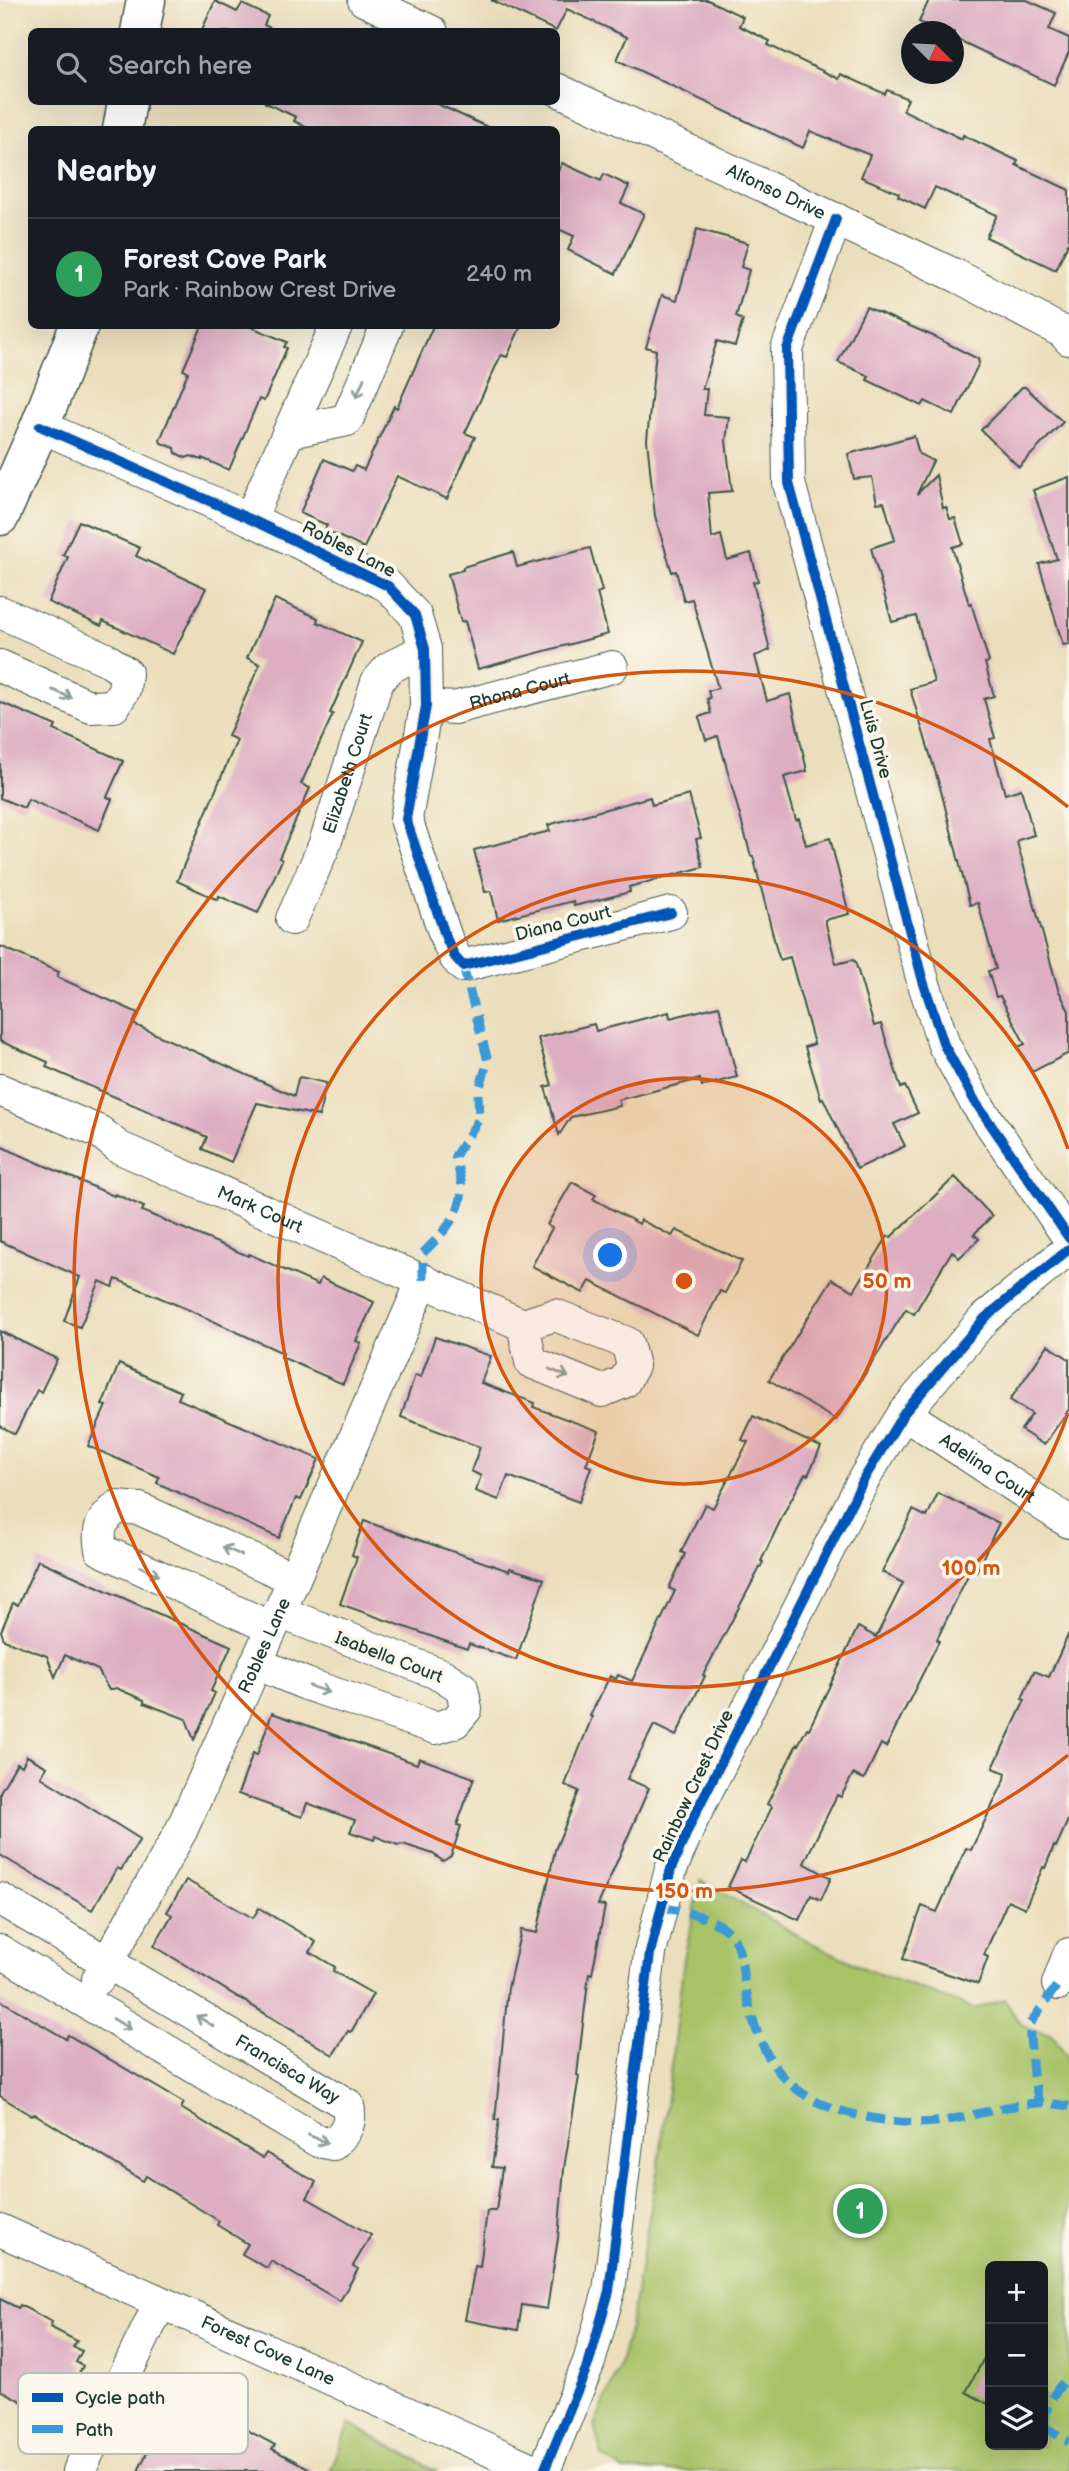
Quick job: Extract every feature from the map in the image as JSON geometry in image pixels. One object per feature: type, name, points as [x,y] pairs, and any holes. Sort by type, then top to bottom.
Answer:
[{"type":"street","points":[[141,28],[146,0]]},
{"type":"street","points":[[365,0],[424,28]]},
{"type":"street","name":"Alfonso Drive","points":[[560,91],[959,277],[1063,332],[1069,339]]},
{"type":"street","points":[[123,126],[126,105]]},
{"type":"street","name":"Luis Drive","points":[[836,219],[787,349],[789,483],[923,981],[944,1045],[976,1103],[1069,1238]]},
{"type":"street","points":[[0,516],[40,426],[78,329]]},
{"type":"street","points":[[250,519],[335,329]]},
{"type":"street","points":[[289,432],[346,420],[386,329]]},
{"type":"street","name":"Robles Lane","points":[[40,426],[250,519],[388,586],[415,615],[425,649],[426,706],[406,819],[446,938],[455,957],[463,966]]},
{"type":"street","points":[[0,612],[106,659],[126,673],[124,690],[114,706],[91,707],[0,666]]},
{"type":"street","name":"Elizabeth Court","points":[[292,919],[324,846],[377,682],[389,668],[425,649]]},
{"type":"street","name":"Rhona Court","points":[[426,706],[454,708],[612,667]]},
{"type":"street","name":"Diana Court","points":[[463,966],[671,913]]},
{"type":"street","name":"Mark Court","points":[[0,1090],[100,1132],[130,1153],[523,1325]]},
{"type":"street","name":"Rainbow Crest Drive","points":[[544,2471],[589,2362],[608,2291],[650,1953],[671,1869],[692,1820],[865,1476],[904,1413],[985,1318],[1069,1249]]},
{"type":"street","name":"Robles Lane","points":[[86,2002],[181,1831],[276,1620],[423,1280]]},
{"type":"street","name":"Adelina Court","points":[[904,1413],[1069,1522]]},
{"type":"street","name":"Isabella Court","points":[[256,1663],[306,1684],[436,1728],[455,1723],[466,1709],[462,1688],[442,1675],[276,1620],[101,1550],[99,1539],[102,1520],[117,1507],[140,1509],[294,1579]]},
{"type":"street","name":"Francisca Way","points":[[0,1899],[348,2105],[350,2117],[344,2134],[333,2144],[318,2141],[0,1951]]},
{"type":"street","points":[[1058,1984],[1069,1954]]},
{"type":"street","name":"Forest Cove Lane","points":[[0,2230],[536,2471]]},
{"type":"street","points":[[126,2373],[160,2303]]},
{"type":"street","points":[[79,2471],[87,2454]]},
{"type":"green space","points":[[701,1881],[814,1944],[868,1970],[975,2009],[1005,1999],[1022,2024],[1052,2034],[1069,2060],[1069,2471],[624,2471],[602,2456],[594,2425],[618,2371],[630,2327],[660,2155],[684,1959]]},
{"type":"green space","points":[[349,2424],[437,2471],[330,2471]]},
{"type":"building","points":[[491,0],[708,0],[743,17],[739,26],[770,41],[768,45],[839,79],[841,74],[885,94],[887,90],[908,99],[903,110],[962,139],[963,135],[1018,161],[1016,165],[1069,190],[1069,241],[1056,270],[986,237],[997,215],[935,187],[925,209],[898,196],[899,193],[861,177],[870,155],[810,131],[803,148],[617,60],[627,37],[567,9],[558,28],[550,28]]},
{"type":"building","points":[[929,0],[1027,0],[1056,13],[1049,29],[1069,38],[1069,52],[1054,85],[964,43],[964,21],[919,21]]},
{"type":"building","points":[[215,1],[237,12],[242,4],[268,16],[264,25],[270,28],[203,28]]},
{"type":"building","points":[[270,105],[440,105],[485,126],[304,126],[294,121],[296,117]]},
{"type":"building","points":[[562,163],[601,181],[604,174],[629,186],[621,203],[644,214],[616,274],[568,250],[574,236],[560,230]]},
{"type":"building","points":[[697,229],[748,243],[741,267],[749,270],[736,317],[743,320],[735,346],[717,341],[702,389],[707,389],[704,415],[729,417],[726,441],[732,491],[708,493],[712,538],[721,535],[727,560],[751,553],[758,581],[753,582],[770,650],[755,656],[767,701],[790,694],[807,771],[784,777],[806,845],[830,838],[849,914],[825,920],[836,964],[855,961],[874,1026],[881,1024],[901,1088],[905,1086],[918,1113],[894,1124],[905,1146],[857,1169],[823,1098],[821,1099],[805,1047],[814,1044],[790,957],[780,960],[777,951],[718,736],[706,740],[699,717],[711,713],[708,691],[718,688],[692,599],[684,601],[676,571],[672,572],[655,516],[647,440],[656,350],[646,347],[662,295],[677,300]]},
{"type":"building","points":[[866,307],[978,359],[979,363],[954,415],[925,401],[922,406],[867,380],[869,376],[838,362]]},
{"type":"building","points":[[201,329],[256,329],[287,342],[284,347],[287,348],[264,401],[259,399],[229,470],[202,458],[186,458],[176,453],[175,448],[161,443],[188,372],[183,370]]},
{"type":"building","points":[[432,329],[520,329],[507,357],[501,355],[465,433],[475,437],[447,499],[397,476],[364,548],[325,530],[327,525],[300,513],[324,459],[352,471],[355,466],[364,470],[394,406],[397,408]]},
{"type":"building","points":[[1022,387],[1063,422],[1019,467],[981,430]]},
{"type":"building","points":[[914,436],[919,454],[933,461],[917,494],[936,475],[943,508],[946,507],[950,519],[955,518],[963,544],[952,547],[989,662],[985,663],[994,696],[984,699],[995,738],[990,739],[1005,794],[1021,789],[1034,835],[1017,842],[1058,989],[1069,1011],[1069,1053],[1032,1072],[1018,1047],[1025,1044],[1000,996],[996,997],[988,971],[996,969],[978,903],[970,905],[940,787],[910,689],[934,682],[916,616],[892,622],[871,548],[895,540],[884,502],[877,503],[872,477],[854,479],[848,454]]},
{"type":"building","points":[[1069,477],[1069,644],[1063,645],[1039,564],[1057,559],[1033,490]]},
{"type":"building","points":[[79,521],[140,548],[136,556],[206,588],[173,654],[103,621],[101,626],[48,602],[68,557],[63,555]]},
{"type":"building","points":[[590,548],[602,591],[597,593],[608,634],[478,669],[448,574],[513,552],[517,567]]},
{"type":"building","points":[[275,599],[362,642],[301,784],[310,788],[258,913],[219,896],[218,900],[177,881],[237,740],[228,736],[260,664],[247,658]]},
{"type":"building","points":[[0,702],[56,726],[54,730],[123,761],[107,797],[112,799],[99,830],[28,799],[24,808],[0,798]]},
{"type":"building","points":[[689,795],[701,838],[696,839],[703,867],[629,887],[630,892],[574,906],[573,901],[498,920],[491,891],[485,892],[474,850],[550,831],[548,825],[650,797],[652,805]]},
{"type":"building","points":[[0,946],[59,972],[57,977],[138,1013],[133,1024],[294,1096],[300,1077],[326,1083],[319,1116],[257,1103],[231,1162],[202,1149],[207,1137],[46,1067],[48,1062],[0,1041]]},
{"type":"building","points":[[719,1006],[737,1077],[702,1086],[700,1079],[618,1100],[620,1106],[571,1117],[559,1135],[545,1087],[552,1085],[538,1038],[594,1024],[596,1031],[669,1012],[670,1018]]},
{"type":"building","points":[[0,1146],[114,1196],[115,1194],[144,1207],[142,1211],[248,1256],[249,1254],[318,1285],[321,1278],[374,1302],[356,1341],[361,1343],[343,1384],[281,1357],[283,1353],[116,1279],[113,1287],[100,1281],[80,1327],[64,1321],[80,1277],[0,1241]]},
{"type":"building","points":[[955,1177],[992,1216],[974,1234],[979,1239],[959,1258],[952,1251],[914,1314],[906,1309],[836,1420],[769,1380],[832,1279],[854,1291],[888,1236],[891,1237]]},
{"type":"building","points":[[572,1182],[596,1195],[593,1199],[639,1224],[641,1220],[672,1236],[676,1230],[742,1261],[725,1293],[720,1291],[698,1335],[590,1281],[583,1293],[532,1266],[552,1228],[547,1225]]},
{"type":"building","points":[[0,1331],[57,1359],[41,1392],[37,1390],[15,1434],[0,1426]]},
{"type":"building","points":[[435,1337],[491,1356],[481,1383],[535,1403],[533,1407],[599,1431],[586,1465],[591,1467],[579,1502],[508,1476],[499,1500],[475,1491],[481,1476],[471,1471],[480,1447],[401,1417],[415,1375],[421,1377]]},
{"type":"building","points":[[1048,1345],[1069,1359],[1069,1409],[1044,1445],[1021,1430],[1032,1414],[1010,1400]]},
{"type":"building","points":[[119,1364],[181,1392],[178,1399],[319,1459],[301,1500],[296,1498],[279,1538],[157,1483],[159,1477],[88,1446],[106,1406],[102,1405]]},
{"type":"building","points":[[753,1416],[821,1447],[808,1475],[805,1474],[786,1509],[761,1561],[763,1562],[703,1675],[705,1676],[676,1736],[654,1725],[627,1779],[649,1788],[598,1905],[605,1906],[592,1974],[589,1973],[579,2076],[564,2168],[558,2238],[547,2309],[522,2305],[518,2330],[465,2320],[475,2266],[480,2267],[487,2211],[496,2211],[502,2168],[492,2167],[499,2120],[495,2120],[508,1988],[521,1930],[537,1933],[555,1850],[579,1791],[565,1785],[592,1717],[590,1716],[610,1676],[616,1679],[618,1675],[632,1681],[675,1591],[669,1588],[685,1554],[681,1552],[705,1504],[713,1508],[748,1442],[742,1440]]},
{"type":"building","points":[[938,1493],[999,1523],[976,1572],[971,1569],[937,1639],[939,1641],[886,1747],[881,1744],[864,1779],[853,1774],[841,1797],[837,1795],[804,1863],[831,1878],[821,1900],[811,1895],[799,1920],[728,1887],[741,1860],[745,1862],[772,1807],[767,1804],[797,1744],[807,1728],[809,1729],[858,1627],[876,1637],[903,1583],[882,1572],[913,1510],[927,1517]]},
{"type":"building","points":[[364,1521],[509,1571],[510,1568],[544,1579],[516,1660],[469,1644],[467,1649],[340,1604],[357,1557],[352,1555]]},
{"type":"building","points":[[38,1560],[231,1646],[211,1691],[215,1693],[194,1740],[186,1719],[144,1703],[144,1700],[116,1688],[109,1690],[98,1670],[65,1655],[55,1677],[47,1656],[4,1640],[1,1631],[13,1603],[18,1605]]},
{"type":"building","points":[[1069,1633],[1069,1818],[1025,1908],[1008,1900],[984,1955],[988,1957],[978,1984],[903,1959],[922,1906],[937,1912],[966,1848],[971,1850],[1005,1779],[1006,1773],[993,1768],[1025,1700],[1022,1699],[1034,1671],[1049,1677]]},
{"type":"building","points":[[272,1713],[417,1764],[419,1758],[474,1778],[457,1825],[461,1826],[451,1856],[443,1861],[433,1854],[403,1844],[398,1845],[375,1836],[374,1840],[350,1832],[355,1820],[307,1803],[302,1817],[238,1794],[253,1753],[257,1755]]},
{"type":"building","points":[[27,1756],[47,1767],[41,1777],[140,1839],[121,1870],[117,1868],[92,1910],[0,1855],[0,1792],[17,1763],[22,1766]]},
{"type":"building","points":[[186,1880],[253,1918],[259,1908],[316,1942],[310,1952],[335,1967],[333,1971],[373,1994],[351,2032],[348,2031],[333,2055],[154,1946],[172,1915],[167,1912]]},
{"type":"building","points":[[0,2000],[66,2039],[68,2035],[184,2103],[181,2108],[263,2158],[266,2153],[316,2182],[307,2198],[371,2235],[353,2266],[358,2269],[340,2301],[271,2261],[267,2268],[242,2254],[248,2244],[217,2225],[219,2221],[146,2176],[143,2181],[35,2114],[31,2115],[0,2096]]},
{"type":"building","points":[[0,2299],[18,2308],[20,2305],[52,2322],[50,2327],[77,2341],[73,2347],[82,2351],[76,2362],[83,2366],[79,2373],[18,2373],[18,2400],[0,2390]]},
{"type":"building","points":[[985,2356],[985,2402],[966,2392]]},
{"type":"building","points":[[248,2430],[275,2445],[272,2449],[314,2471],[138,2471],[146,2454],[248,2454]]},
{"type":"marked path","points":[[423,1280],[423,1253],[454,1217],[461,1199],[462,1186],[455,1156],[479,1119],[478,1093],[488,1061],[463,966]]},
{"type":"marked path","points":[[661,1907],[704,1917],[731,1935],[740,1953],[752,2018],[766,2052],[788,2082],[822,2104],[865,2117],[915,2123],[943,2121],[1025,2104],[1069,2106]]},
{"type":"marked path","points":[[1039,2103],[1033,2074],[1029,2025],[1058,1984]]},
{"type":"marked path","points":[[1048,2406],[1059,2387],[1069,2377]]},
{"type":"marked path","points":[[1048,2429],[1069,2442]]},
{"type":"cycle path","points":[[836,219],[787,349],[789,483],[923,981],[944,1045],[976,1103],[1069,1238]]},
{"type":"cycle path","points":[[40,426],[250,519],[388,586],[415,615],[425,649],[426,706],[406,819],[446,938],[455,957],[463,966],[671,913]]},
{"type":"cycle path","points":[[544,2471],[589,2362],[609,2291],[650,1953],[671,1869],[692,1820],[865,1477],[904,1413],[985,1318],[1069,1249]]},
{"type":"place","name":"Forest Cove Park","points":[[860,2211]]}]
